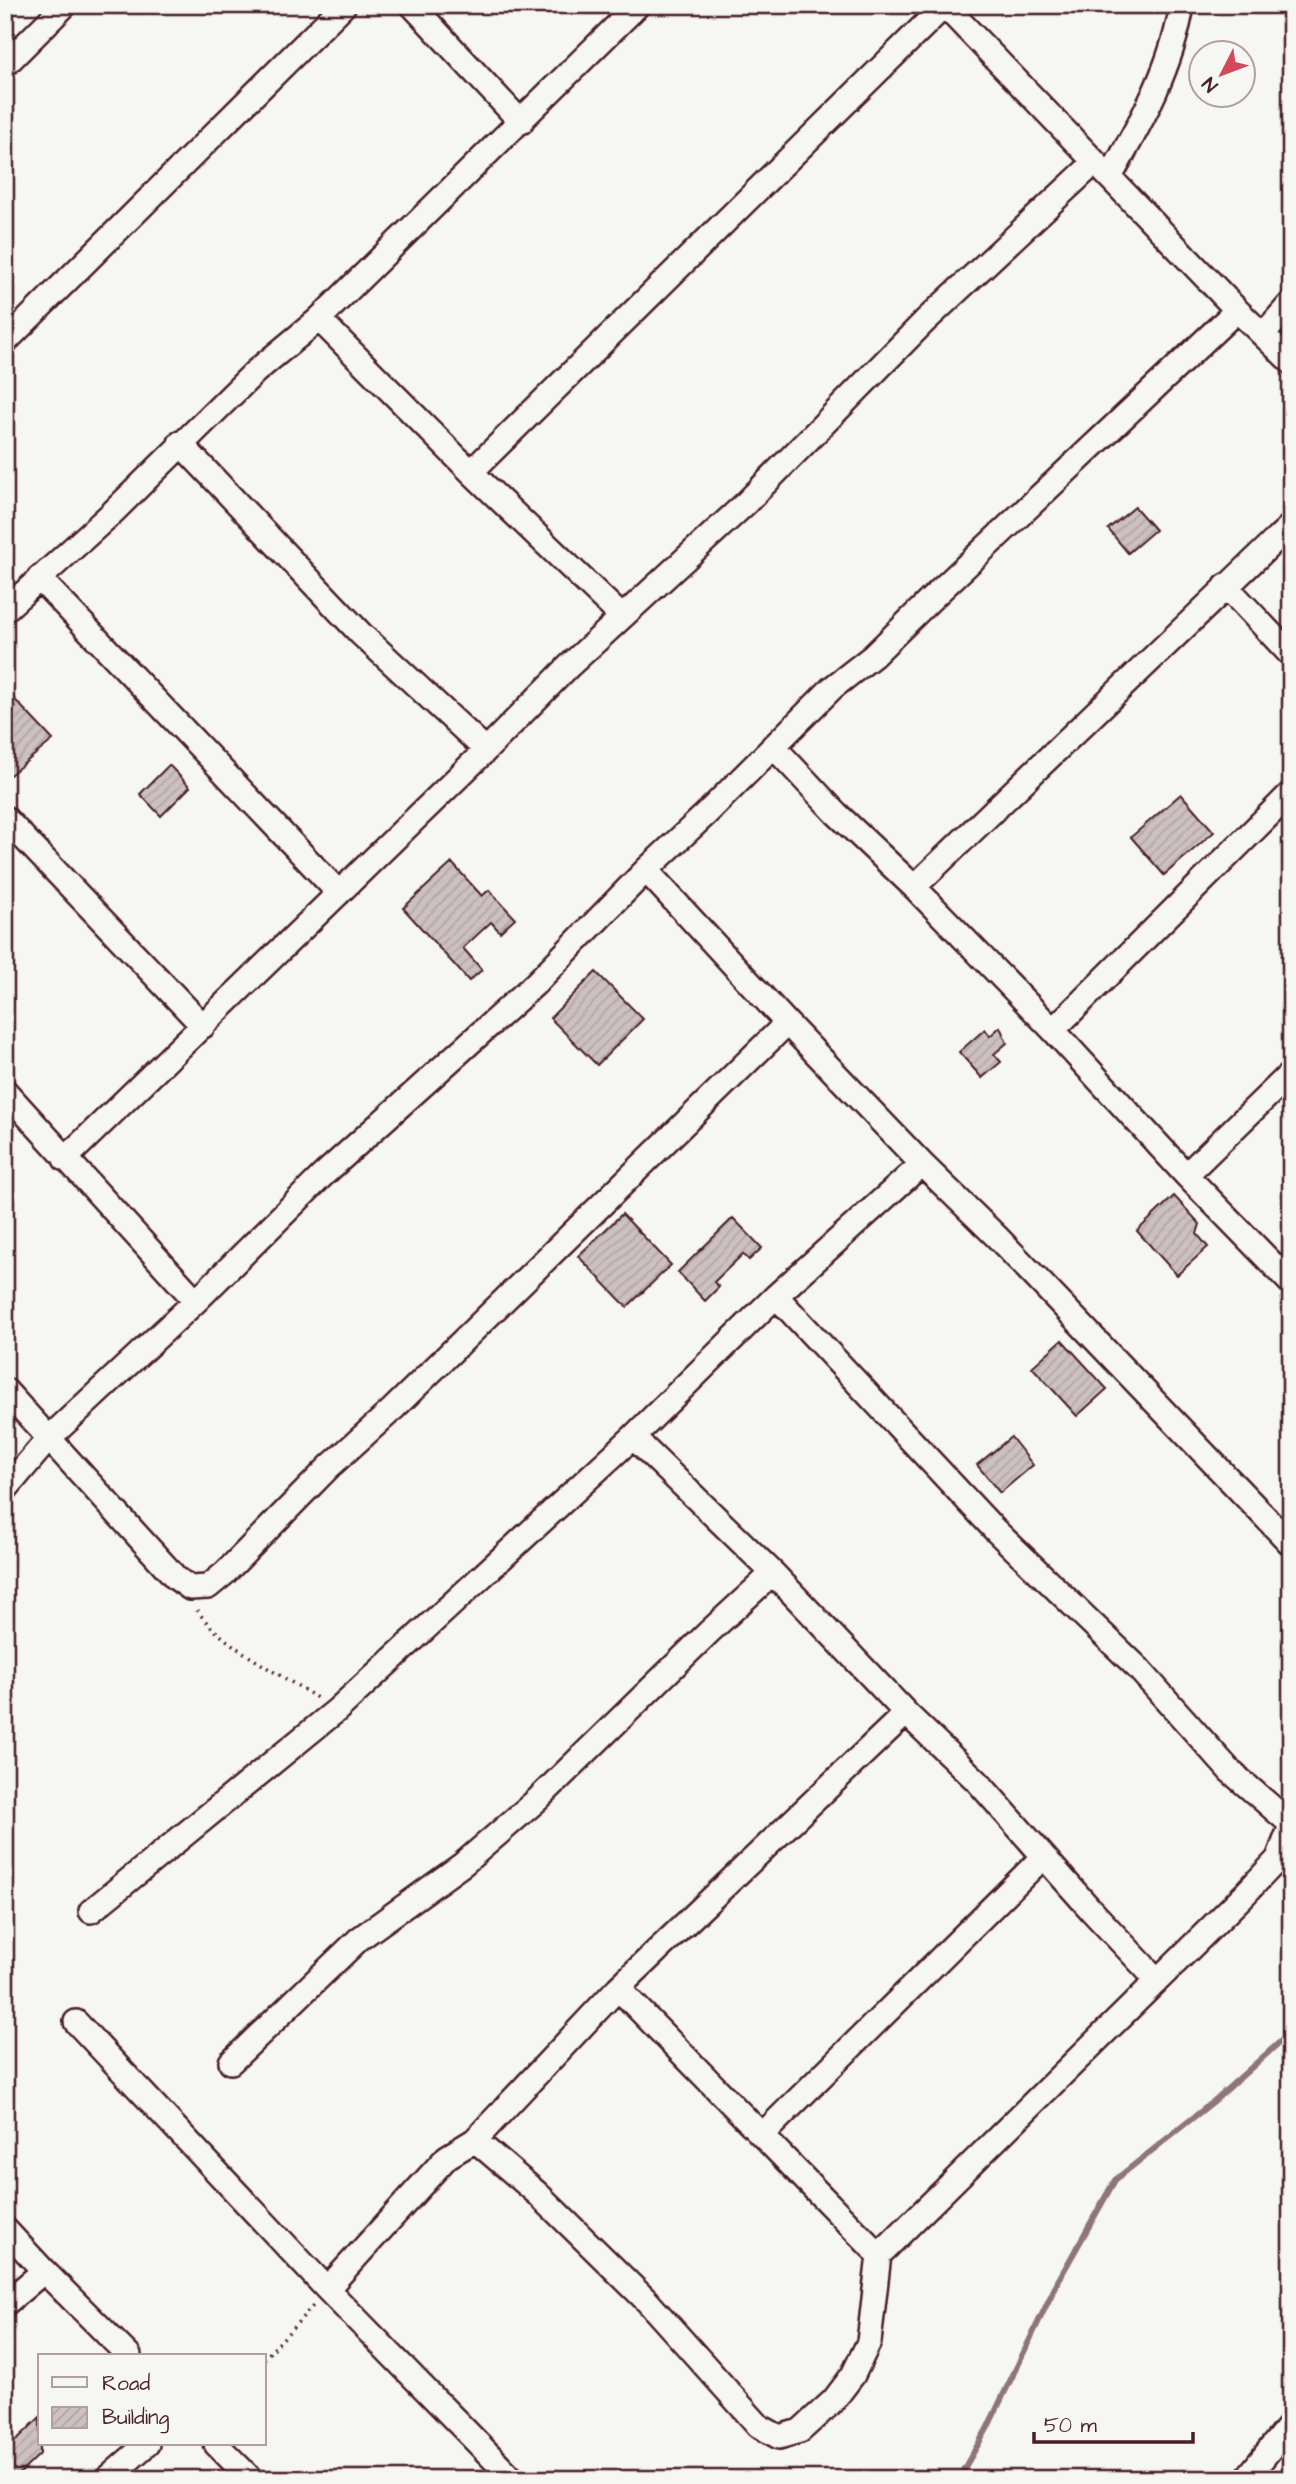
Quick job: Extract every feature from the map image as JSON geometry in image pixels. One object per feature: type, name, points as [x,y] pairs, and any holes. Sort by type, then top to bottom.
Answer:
[{"type":"street","points":[[5,65],[65,5]]},
{"type":"street","points":[[5,342],[344,5]]},
{"type":"street","points":[[412,5],[521,122]]},
{"type":"street","points":[[5,610],[113,512],[255,372],[319,319],[638,5]]},
{"type":"street","points":[[65,1159],[569,666],[745,505],[925,321],[1102,170],[1149,107],[1178,35],[1182,5]]},
{"type":"street","points":[[471,472],[945,6],[1135,206],[1291,362]]},
{"type":"street","points":[[1263,335],[1291,303]]},
{"type":"street","points":[[5,1490],[50,1438],[196,1301],[323,1175],[535,984],[646,870],[832,688],[873,656],[1237,310]]},
{"type":"street","points":[[319,319],[471,472],[621,616]]},
{"type":"street","points":[[180,443],[361,634],[486,750]]},
{"type":"street","points":[[914,887],[1291,525]]},
{"type":"street","points":[[39,578],[339,893]]},
{"type":"street","points":[[1226,586],[1291,655]]},
{"type":"street","points":[[773,746],[836,813],[914,887],[1053,1030],[1186,1175],[1291,1283]]},
{"type":"street","points":[[1053,1030],[1291,793]]},
{"type":"street","points":[[5,818],[203,1026]]},
{"type":"street","points":[[646,870],[787,1023],[922,1164],[997,1237],[1291,1544]]},
{"type":"street","points":[[5,1390],[176,1578],[190,1588],[208,1587],[787,1023]]},
{"type":"street","points":[[1186,1175],[1291,1073]]},
{"type":"street","points":[[5,1091],[196,1301]]},
{"type":"street","points":[[91,1911],[337,1710],[633,1437],[776,1296],[922,1164]]},
{"type":"street","points":[[475,2140],[538,2194],[647,2301],[759,2426],[779,2437],[800,2431],[834,2400],[853,2375],[869,2342],[876,2297],[878,2255],[1278,1859],[1291,1825],[1230,1771],[1138,1668],[995,1530],[776,1296]]},
{"type":"street","points":[[633,1437],[773,1573],[906,1713],[978,1782],[1156,1979]]},
{"type":"street","points":[[231,2062],[359,1939],[463,1864],[537,1800],[773,1573]]},
{"type":"street","points":[[327,2290],[447,2157],[475,2140],[618,1988],[906,1713]]},
{"type":"street","points":[[763,2134],[1043,1857]]},
{"type":"street","points":[[618,1988],[878,2255]]},
{"type":"street","points":[[76,2022],[327,2290],[513,2479]]},
{"type":"street","points":[[5,2229],[128,2354]]},
{"type":"street","points":[[5,2304],[44,2271]]},
{"type":"street","points":[[1246,2479],[1291,2423]]},
{"type":"street","points":[[107,2479],[145,2446]]},
{"type":"street","points":[[218,2446],[251,2479]]},
{"type":"path","points":[[190,1588],[192,1603],[202,1619],[217,1632],[337,1710]]},
{"type":"path","points":[[266,2357],[327,2290]]},
{"type":"building","points":[[1135,507],[1155,530],[1128,553],[1108,529]]},
{"type":"building","points":[[5,689],[53,740],[5,779]]},
{"type":"building","points":[[169,765],[190,787],[161,816],[140,794]]},
{"type":"building","points":[[1181,794],[1214,832],[1164,875],[1131,837]]},
{"type":"building","points":[[452,863],[482,896],[489,890],[515,918],[500,932],[491,922],[463,948],[482,970],[469,981],[403,908]]},
{"type":"building","points":[[596,972],[643,1019],[597,1065],[550,1018]]},
{"type":"building","points":[[1000,1027],[1007,1043],[994,1054],[1001,1062],[982,1078],[959,1052],[985,1029],[990,1036]]},
{"type":"building","points":[[1174,1196],[1200,1224],[1197,1234],[1208,1247],[1177,1275],[1137,1231]]},
{"type":"building","points":[[622,1214],[671,1265],[627,1307],[578,1256]]},
{"type":"building","points":[[733,1218],[762,1248],[749,1260],[743,1254],[714,1282],[719,1287],[705,1301],[678,1272]]},
{"type":"building","points":[[1062,1340],[1107,1389],[1077,1416],[1032,1367]]},
{"type":"building","points":[[1011,1437],[1033,1465],[1000,1493],[977,1465]]},
{"type":"building","points":[[38,2419],[40,2454],[14,2479],[5,2479],[5,2451]]},
{"type":"waterway","points":[[958,2479],[987,2429],[1058,2281],[1115,2180],[1214,2101],[1291,2032]]}]
